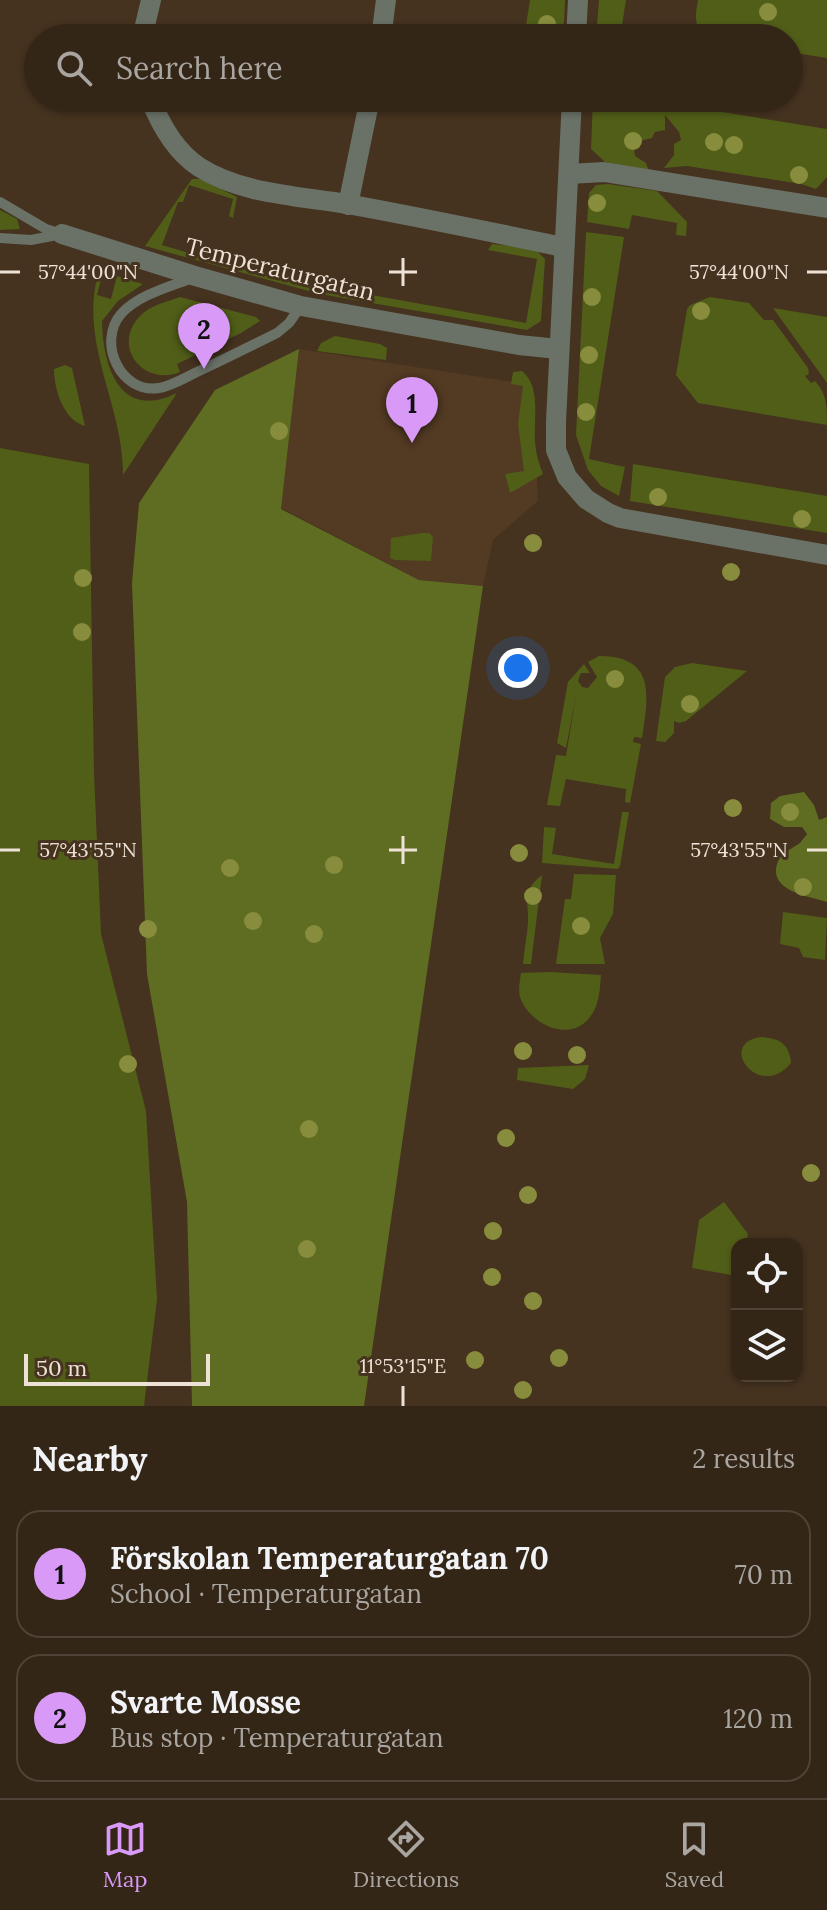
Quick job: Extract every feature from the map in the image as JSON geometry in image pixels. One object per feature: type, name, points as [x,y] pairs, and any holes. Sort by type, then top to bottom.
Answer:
[{"type":"street","points":[[145,24],[151,0]]},
{"type":"street","points":[[383,24],[386,0]]},
{"type":"street","points":[[577,24],[578,0]]},
{"type":"street","points":[[157,112],[169,136],[196,165],[209,173],[253,187],[563,247]]},
{"type":"street","points":[[348,205],[367,112]]},
{"type":"street","points":[[571,112],[558,349],[556,450],[567,477],[586,499],[620,518],[827,555]]},
{"type":"street","points":[[569,174],[604,172],[827,208]]},
{"type":"street","name":"Temperaturgatan","points":[[62,234],[301,306],[519,345],[558,349]]},
{"type":"lane","name":"Temperaturgatan","points":[[0,202],[46,229],[62,234]]},
{"type":"lane","points":[[0,238],[31,240],[62,234]]},
{"type":"lane","points":[[195,276],[130,306],[113,326],[112,353],[117,367],[125,378],[140,387],[158,388],[179,381],[277,333],[301,306]]},
{"type":"shaded area","points":[[299,349],[533,385],[538,501],[493,540],[483,586],[419,580],[281,508]]},
{"type":"green space","points":[[530,0],[565,0],[563,24],[526,24]]},
{"type":"green space","points":[[599,0],[626,0],[622,24],[597,24]]},
{"type":"green space","points":[[698,0],[827,0],[827,58],[803,54],[803,24],[697,24]]},
{"type":"green space","points":[[592,112],[722,112],[827,129],[827,177],[816,189],[687,166],[664,168],[674,155],[674,144],[681,140],[679,132],[665,115],[665,130],[655,132],[652,138],[640,141],[634,148],[635,156],[646,163],[649,171],[605,162],[591,149]]},
{"type":"green space","points":[[192,179],[200,179],[237,197],[233,218],[229,216],[233,199],[189,185],[183,202],[178,202],[162,245],[266,276],[526,323],[537,259],[488,250],[492,244],[535,249],[545,259],[541,321],[527,330],[320,294],[145,246]]},
{"type":"green space","points":[[596,185],[657,191],[687,222],[686,236],[676,235],[677,223],[632,215],[629,229],[587,222],[589,193]]},
{"type":"green space","points":[[0,210],[17,219],[20,229],[0,230]]},
{"type":"green space","points":[[586,232],[624,237],[589,459],[625,467],[619,496],[601,486],[588,470],[576,435]]},
{"type":"green space","points":[[103,272],[97,295],[111,299],[117,276],[143,284],[118,301],[102,321],[106,356],[118,385],[128,395],[141,400],[157,400],[177,393],[123,475],[117,424],[94,325],[98,274]]},
{"type":"green space","points":[[180,297],[256,317],[260,321],[177,364],[180,372],[154,374],[143,369],[130,351],[132,328],[149,309]]},
{"type":"green space","points":[[710,297],[749,303],[764,320],[773,320],[808,368],[809,374],[805,376],[811,383],[815,381],[822,391],[827,425],[698,403],[676,375],[687,309]]},
{"type":"green space","points":[[773,308],[827,317],[827,383]]},
{"type":"green space","points":[[335,336],[380,344],[387,348],[386,360],[317,351],[321,343]]},
{"type":"green space","points":[[299,349],[281,509],[419,580],[483,586],[364,1406],[192,1406],[187,1202],[147,974],[132,583],[139,503],[215,390]]},
{"type":"green space","points":[[65,365],[72,368],[85,426],[71,417],[58,394],[54,369]]},
{"type":"green space","points":[[522,371],[534,395],[535,443],[543,474],[510,493],[505,474],[524,471],[518,424],[523,386],[511,384],[513,372]]},
{"type":"green space","points":[[0,448],[89,464],[94,773],[101,934],[146,1111],[157,1299],[144,1406],[0,1406]]},
{"type":"green space","points":[[633,464],[827,496],[827,533],[630,501]]},
{"type":"green space","points":[[422,533],[433,537],[431,561],[390,558],[391,538]]},
{"type":"green space","points":[[599,656],[631,663],[640,671],[644,682],[646,708],[642,738],[634,737],[633,742],[641,744],[630,803],[625,802],[626,789],[566,779],[560,806],[547,805],[556,755],[566,756],[576,695],[566,748],[557,743],[568,682],[584,664],[590,673],[581,673],[578,681],[582,687],[588,688],[597,677],[588,662]]},
{"type":"green space","points":[[692,663],[747,671],[686,721],[674,721],[674,733],[665,742],[656,741],[665,677],[675,667]]},
{"type":"green space","points":[[804,792],[814,805],[819,820],[827,817],[827,902],[788,889],[777,876],[776,867],[781,855],[800,843],[807,834],[802,827],[784,827],[770,819],[771,803],[780,796]]},
{"type":"green space","points":[[622,812],[629,812],[618,869],[542,863],[544,827],[556,828],[552,854],[614,864]]},
{"type":"green space","points":[[574,874],[616,875],[613,914],[600,938],[605,964],[556,964],[565,899],[571,899]]},
{"type":"green space","points":[[542,875],[531,964],[523,964],[529,892]]},
{"type":"green space","points":[[783,912],[827,918],[825,960],[803,957],[799,948],[780,944]]},
{"type":"green space","points":[[521,973],[601,975],[595,1008],[582,1025],[561,1030],[551,1027],[525,1007],[519,994]]},
{"type":"green space","points":[[762,1037],[779,1041],[788,1051],[791,1063],[779,1073],[766,1076],[755,1073],[742,1058],[742,1049],[748,1041]]},
{"type":"green space","points":[[589,1065],[585,1079],[573,1089],[517,1080],[518,1068]]},
{"type":"green space","points":[[724,1202],[748,1234],[747,1238],[731,1238],[731,1275],[692,1268],[699,1220]]},
{"type":"place","name":"Svarte Mosse","points":[[204,369]]},
{"type":"place","name":"Förskolan Temperaturgatan 70","points":[[412,443]]}]
